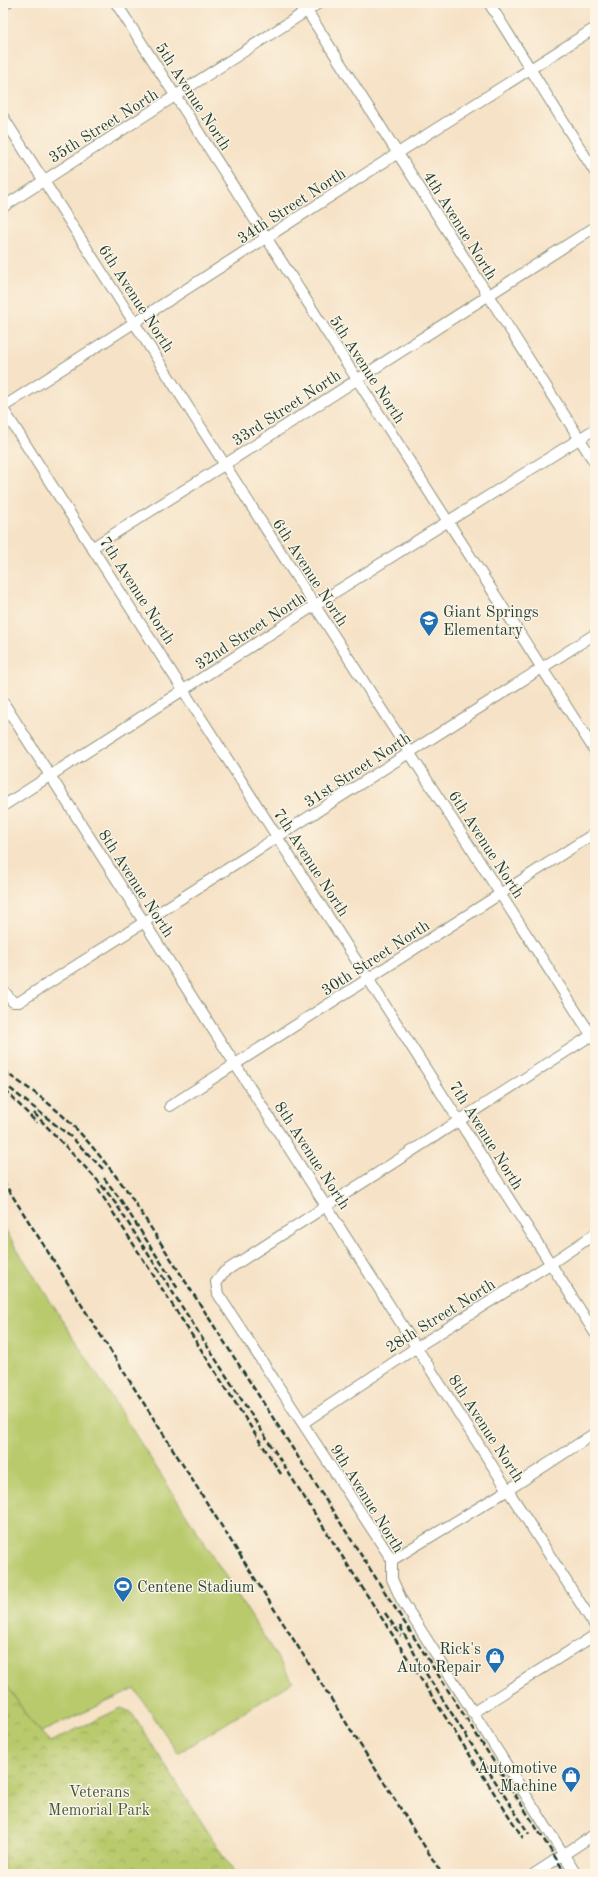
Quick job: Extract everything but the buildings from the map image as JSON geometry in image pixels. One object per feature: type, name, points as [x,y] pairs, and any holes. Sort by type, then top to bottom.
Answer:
[{"type":"street","points":[[3,5],[7,3]]},
{"type":"street","name":"5th Avenue North","points":[[116,3],[595,751]]},
{"type":"street","name":"35th Street North","points":[[3,207],[176,96],[304,7],[319,3]]},
{"type":"street","points":[[489,3],[595,172]]},
{"type":"street","name":"4th Avenue North","points":[[304,7],[595,462]]},
{"type":"street","name":"34th Street North","points":[[3,408],[398,153],[595,28]]},
{"type":"street","name":"6th Avenue North","points":[[3,117],[135,322],[314,606],[594,1036]]},
{"type":"street","name":"33rd Street North","points":[[93,547],[224,465],[595,227]]},
{"type":"street","name":"7th Avenue North","points":[[3,408],[595,1333]]},
{"type":"street","name":"32nd Street North","points":[[3,806],[314,606],[595,429]]},
{"type":"street","name":"31st Street North","points":[[3,990],[12,1002],[19,1002],[595,634]]},
{"type":"street","name":"8th Avenue North","points":[[3,702],[327,1205],[595,1626]]},
{"type":"street","name":"30th Street North","points":[[170,1106],[595,833]]},
{"type":"street","points":[[327,1205],[594,1036]]},
{"type":"street","name":"9th Avenue North","points":[[327,1205],[224,1272],[216,1282],[218,1294],[392,1560],[392,1579],[401,1599],[472,1713],[576,1874]]},
{"type":"street","name":"28th Street North","points":[[303,1422],[417,1347],[550,1264],[595,1234]]},
{"type":"street","points":[[392,1560],[508,1490],[595,1433]]},
{"type":"street","points":[[472,1713],[595,1635]]},
{"type":"street","points":[[534,1874],[595,1834]]},
{"type":"green space","name":"Centene Stadium","points":[[3,1227],[293,1682],[178,1753],[135,1689],[41,1732],[28,1718],[3,1679]]},
{"type":"green space","name":"Veterans Memorial Park","points":[[3,1679],[28,1718],[50,1742],[121,1708],[131,1712],[235,1874],[3,1873]]},
{"type":"railway","points":[[3,1071],[57,1110],[81,1134],[126,1189],[566,1874]]},
{"type":"railway","points":[[3,1083],[71,1137],[104,1170]]},
{"type":"railway","points":[[5,1090],[37,1123]]},
{"type":"railway","points":[[34,1113],[100,1183],[116,1204],[523,1838]]},
{"type":"railway","points":[[104,1178],[120,1199],[178,1289]]},
{"type":"railway","points":[[3,1181],[442,1874]]},
{"type":"railway","points":[[98,1189],[281,1474]]},
{"type":"railway","points":[[385,1613],[401,1636]]},
{"type":"railway","points":[[400,1626],[420,1664],[529,1834]]},
{"type":"place","name":"Giant Springs Elementary","points":[[429,637]]},
{"type":"place","name":"Centene Stadium","points":[[123,1603]]},
{"type":"place","name":"Rick's Auto Repair","points":[[495,1674]]},
{"type":"place","name":"Automotive Machine","points":[[571,1793]]}]
